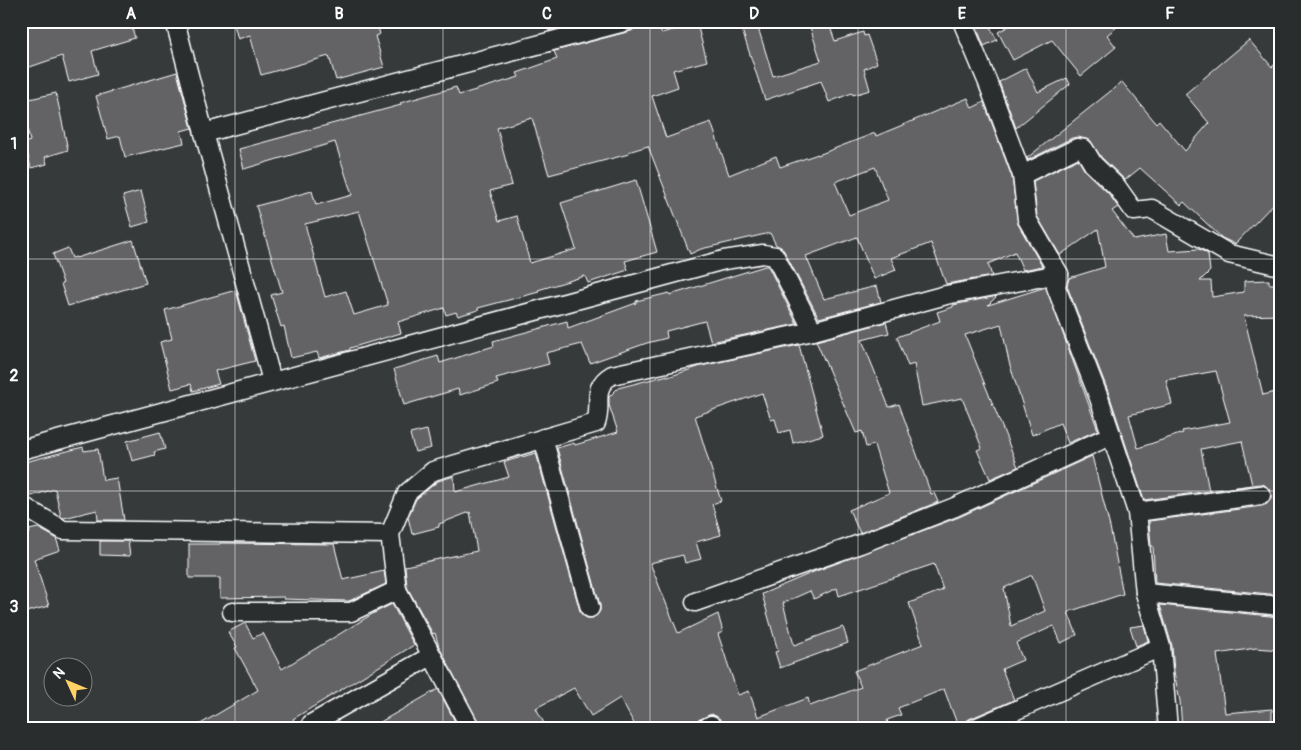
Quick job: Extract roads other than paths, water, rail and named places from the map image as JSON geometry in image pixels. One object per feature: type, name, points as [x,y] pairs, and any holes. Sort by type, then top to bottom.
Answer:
[{"type":"street","points":[[175,21],[272,381]]},
{"type":"street","points":[[204,133],[628,21]]},
{"type":"street","points":[[962,21],[988,83],[1022,175],[1027,219],[1059,274],[1056,287],[1112,435],[1137,512],[1145,593],[1161,647],[1168,729]]},
{"type":"street","points":[[1022,175],[1077,148],[1084,148],[1092,164],[1117,187],[1134,211],[1152,209],[1229,254],[1280,266]]},
{"type":"street","points":[[21,450],[724,260],[763,254],[775,256],[812,331]]},
{"type":"street","points":[[471,729],[397,590],[390,534],[407,493],[433,471],[596,423],[599,414],[598,389],[604,380],[612,375],[812,331],[946,295],[1059,274]]},
{"type":"street","points":[[695,602],[860,544],[954,507],[1112,435]]},
{"type":"street","points":[[543,438],[590,608]]},
{"type":"street","points":[[1137,512],[1260,495]]},
{"type":"street","points":[[21,505],[63,530],[390,534]]},
{"type":"street","points":[[232,612],[351,612],[397,590]]},
{"type":"street","points":[[1145,593],[1280,606]]},
{"type":"street","points":[[973,729],[1161,647]]},
{"type":"street","points":[[312,724],[431,656]]}]
